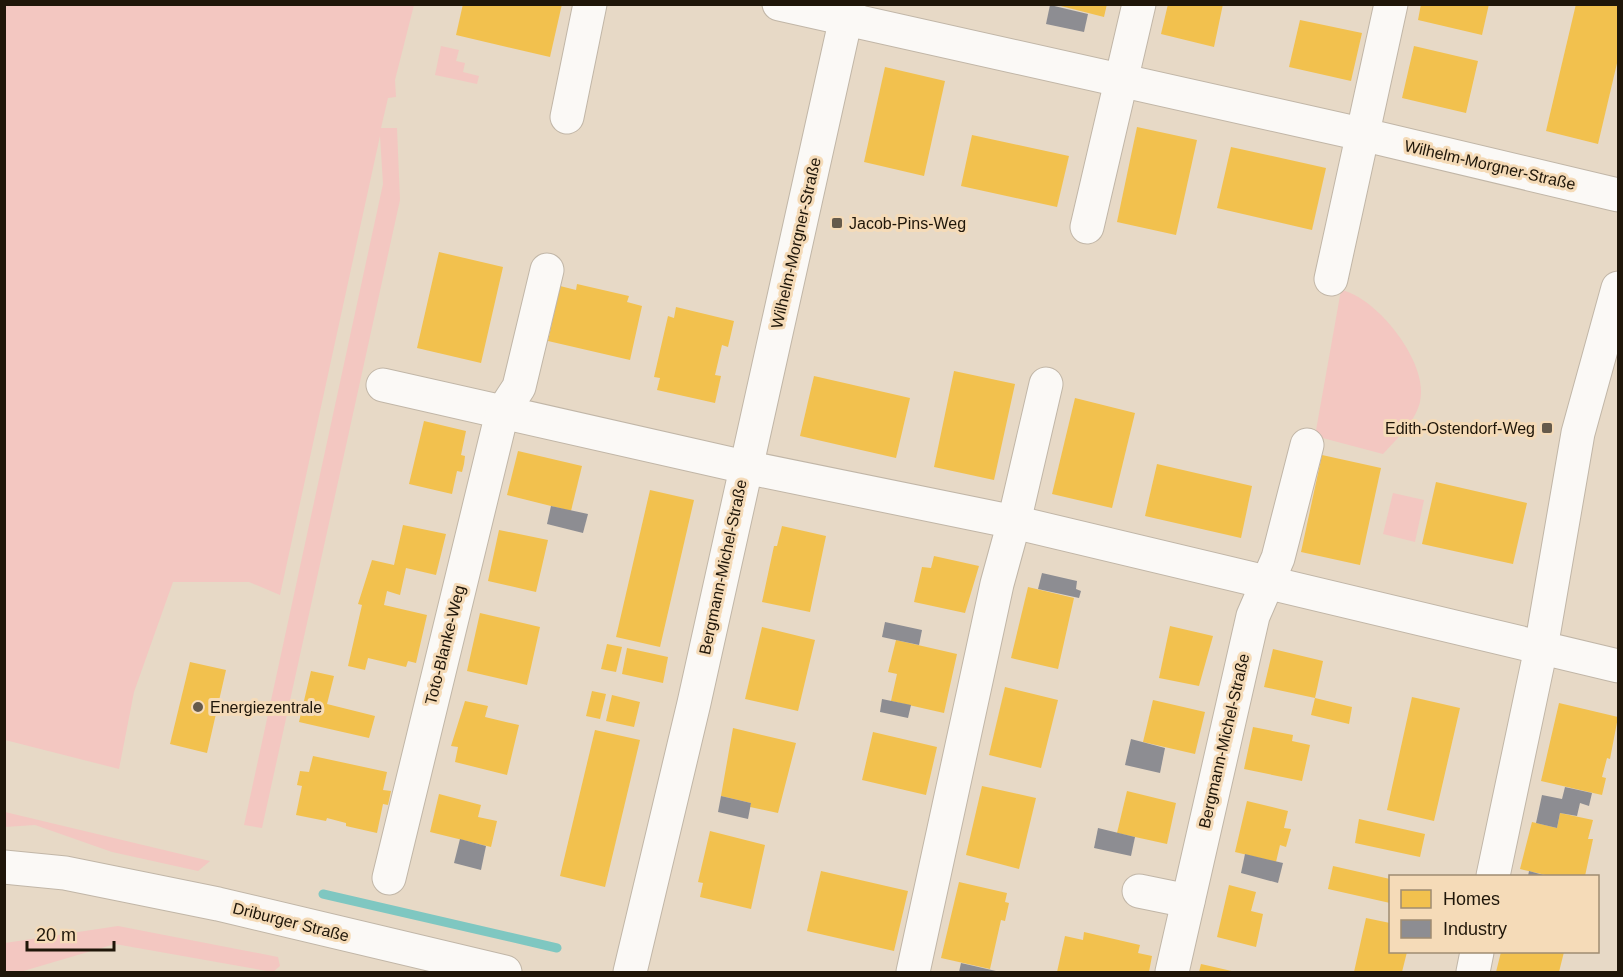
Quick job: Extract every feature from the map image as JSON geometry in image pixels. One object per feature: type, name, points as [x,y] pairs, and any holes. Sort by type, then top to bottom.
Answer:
[{"type":"street","points":[[567,117],[590,4]]},
{"type":"street","name":"Wilhelm-Morgner-Straße","points":[[779,4],[847,12],[1122,81],[1618,195]]},
{"type":"street","points":[[1087,227],[1139,4]]},
{"type":"street","points":[[1331,279],[1391,4]]},
{"type":"street","name":"Wilhelm-Morgner-Straße","points":[[745,467],[847,12]]},
{"type":"street","name":"Toto-Blanke-Weg","points":[[389,878],[502,413],[519,387],[547,270]]},
{"type":"street","points":[[1493,875],[1541,648],[1578,433],[1618,288]]},
{"type":"street","points":[[913,972],[997,584],[1046,384]]},
{"type":"street","points":[[383,385],[745,467]]},
{"type":"street","name":"Bergmann-Michel-Straße","points":[[1172,972],[1252,616],[1278,558],[1307,445]]},
{"type":"street","name":"Bergmann-Michel-Straße","points":[[630,972],[694,703],[745,467],[1014,522],[1618,666]]},
{"type":"street","name":"Driburger Straße","points":[[4,867],[65,873],[218,904],[505,972]]},
{"type":"street","points":[[1139,891],[1188,901]]},
{"type":"street","points":[[1473,972],[1477,953]]},
{"type":"shaded area","points":[[4,5],[414,5],[395,80],[396,97],[388,98],[381,128],[397,128],[400,200],[262,828],[244,825],[383,184],[380,136],[280,595],[249,582],[173,582],[134,692],[119,769],[5,740]]},
{"type":"shaded area","points":[[441,46],[459,50],[456,61],[465,63],[463,72],[479,76],[477,84],[435,75]]},
{"type":"shaded area","points":[[1341,290],[1355,295],[1384,318],[1398,334],[1417,369],[1421,387],[1418,409],[1405,430],[1383,454],[1315,436]]},
{"type":"shaded area","points":[[1393,493],[1424,500],[1415,542],[1383,534]]},
{"type":"shaded area","points":[[5,812],[210,861],[198,871],[112,852],[35,825],[5,827]]},
{"type":"shaded area","points":[[118,926],[278,957],[280,966],[273,972],[115,944],[20,972],[5,972],[5,943]]},
{"type":"building: Homes","points":[[463,4],[562,4],[550,57],[456,35]]},
{"type":"building: Homes","points":[[1053,4],[1107,4],[1104,17]]},
{"type":"building: Homes","points":[[1168,4],[1223,4],[1214,47],[1161,34]]},
{"type":"building: Homes","points":[[1421,4],[1489,4],[1482,35],[1418,20]]},
{"type":"building: Homes","points":[[1576,4],[1618,4],[1618,59],[1598,144],[1546,131]]},
{"type":"building: Homes","points":[[1300,20],[1362,33],[1351,81],[1289,67]]},
{"type":"building: Homes","points":[[1414,46],[1478,61],[1466,113],[1402,98]]},
{"type":"building: Homes","points":[[885,67],[945,81],[924,176],[864,162]]},
{"type":"building: Homes","points":[[1137,127],[1197,140],[1176,235],[1117,222]]},
{"type":"building: Homes","points":[[972,135],[1069,156],[1057,207],[961,186]]},
{"type":"building: Homes","points":[[1231,147],[1326,168],[1312,230],[1217,208]]},
{"type":"building: Homes","points":[[439,252],[503,267],[481,363],[417,348]]},
{"type":"building: Homes","points":[[577,284],[629,296],[627,302],[642,306],[630,360],[548,341],[560,286],[576,290]]},
{"type":"building: Homes","points":[[676,307],[734,321],[728,347],[722,345],[715,375],[721,376],[715,403],[657,390],[660,378],[654,377],[668,316],[674,318]]},
{"type":"building: Homes","points":[[954,371],[1015,384],[994,480],[934,467]]},
{"type":"building: Homes","points":[[814,376],[910,398],[896,458],[800,436]]},
{"type":"building: Homes","points":[[1075,398],[1135,413],[1112,508],[1052,494]]},
{"type":"building: Homes","points":[[424,421],[466,431],[461,455],[465,456],[464,464],[462,472],[457,471],[452,494],[409,484]]},
{"type":"building: Homes","points":[[518,451],[582,466],[571,511],[507,495]]},
{"type":"building: Homes","points":[[1322,455],[1381,468],[1360,565],[1301,552]]},
{"type":"building: Homes","points":[[1157,464],[1252,486],[1241,538],[1145,516]]},
{"type":"building: Homes","points":[[1436,482],[1527,503],[1513,564],[1422,544]]},
{"type":"building: Homes","points":[[650,490],[694,500],[660,647],[616,637]]},
{"type":"building: Homes","points":[[403,525],[446,534],[436,575],[406,568],[400,595],[387,591],[384,605],[427,615],[416,663],[408,661],[406,667],[368,658],[365,670],[348,666],[362,605],[358,604],[372,560],[394,565]]},
{"type":"building: Homes","points":[[782,526],[826,536],[810,612],[762,602],[774,546],[777,546]]},
{"type":"building: Homes","points":[[499,530],[548,540],[536,592],[488,581]]},
{"type":"building: Homes","points":[[934,556],[979,566],[965,613],[914,602],[922,567],[931,568]]},
{"type":"building: Homes","points":[[1028,587],[1074,598],[1058,669],[1011,658]]},
{"type":"building: Homes","points":[[480,613],[540,627],[527,685],[467,671]]},
{"type":"building: Homes","points":[[1170,626],[1213,636],[1199,686],[1159,678]]},
{"type":"building: Homes","points":[[762,627],[815,640],[798,711],[745,699]]},
{"type":"building: Homes","points":[[896,640],[957,654],[944,713],[891,701],[897,674],[888,672]]},
{"type":"building: Homes","points":[[607,644],[622,647],[616,672],[601,669]]},
{"type":"building: Homes","points":[[627,648],[668,657],[663,683],[622,674]]},
{"type":"building: Homes","points":[[1273,649],[1323,661],[1315,698],[1264,687]]},
{"type":"building: Homes","name":"Energiezentrale","points":[[190,662],[226,670],[207,753],[170,744]]},
{"type":"building: Homes","points":[[311,671],[334,676],[327,704],[375,716],[369,738],[299,722]]},
{"type":"building: Homes","points":[[1005,687],[1058,700],[1041,768],[989,755]]},
{"type":"building: Homes","points":[[592,691],[606,694],[600,719],[586,716]]},
{"type":"building: Homes","points":[[612,695],[640,702],[634,727],[606,721]]},
{"type":"building: Homes","points":[[1412,697],[1460,708],[1434,821],[1387,810]]},
{"type":"building: Homes","points":[[1315,698],[1352,707],[1349,724],[1311,715]]},
{"type":"building: Homes","points":[[1153,700],[1205,712],[1195,754],[1143,742]]},
{"type":"building: Homes","points":[[465,701],[488,706],[485,717],[519,725],[507,775],[455,762],[458,747],[451,746]]},
{"type":"building: Homes","points":[[1559,703],[1618,717],[1610,759],[1607,758],[1602,777],[1606,778],[1602,795],[1541,781]]},
{"type":"building: Homes","points":[[1253,727],[1293,735],[1292,741],[1310,745],[1302,781],[1244,769]]},
{"type":"building: Homes","points":[[733,728],[796,743],[778,813],[750,807],[751,803],[721,796]]},
{"type":"building: Homes","points":[[595,730],[640,740],[605,887],[560,876]]},
{"type":"building: Homes","points":[[873,732],[937,747],[926,795],[862,780]]},
{"type":"building: Homes","points":[[313,756],[387,772],[383,790],[391,791],[388,805],[383,804],[377,833],[346,826],[346,823],[327,818],[326,821],[296,815],[302,786],[297,785],[300,771],[309,772]]},
{"type":"building: Homes","points":[[982,786],[1036,798],[1019,869],[966,855]]},
{"type":"building: Homes","points":[[1127,791],[1176,803],[1167,844],[1117,833]]},
{"type":"building: Homes","points":[[439,794],[481,805],[478,817],[497,821],[491,847],[430,832]]},
{"type":"building: Homes","points":[[1247,801],[1288,811],[1284,828],[1291,829],[1286,847],[1280,845],[1276,862],[1235,852]]},
{"type":"building: Homes","points":[[1560,813],[1593,820],[1588,839],[1593,839],[1585,875],[1546,875],[1520,869],[1532,822],[1557,828]]},
{"type":"building: Homes","points":[[1359,819],[1425,834],[1420,857],[1355,843]]},
{"type":"building: Homes","points":[[710,831],[765,845],[751,909],[700,897],[703,883],[698,882]]},
{"type":"building: Homes","points":[[1333,866],[1389,879],[1389,903],[1328,889]]},
{"type":"building: Homes","points":[[821,871],[908,891],[894,951],[807,931]]},
{"type":"building: Homes","points":[[959,882],[1007,893],[1005,902],[1009,903],[1005,921],[1001,920],[990,969],[941,958]]},
{"type":"building: Homes","points":[[1229,885],[1256,892],[1251,911],[1263,914],[1256,947],[1217,937]]},
{"type":"building: Homes","points":[[1366,918],[1389,923],[1389,953],[1407,953],[1402,972],[1354,972]]},
{"type":"building: Homes","points":[[1084,932],[1140,945],[1138,953],[1152,956],[1149,972],[1057,972],[1065,936],[1083,940]]},
{"type":"building: Homes","points":[[1501,953],[1564,953],[1559,972],[1496,972]]},
{"type":"building: Homes","points":[[1201,964],[1236,972],[1199,972]]},
{"type":"building: Industry","points":[[1050,5],[1088,14],[1084,32],[1046,24]]},
{"type":"building: Industry","points":[[551,506],[588,514],[583,533],[547,524]]},
{"type":"building: Industry","points":[[1042,573],[1077,581],[1076,589],[1081,591],[1079,598],[1038,589]]},
{"type":"building: Industry","points":[[885,622],[922,630],[919,645],[882,637]]},
{"type":"building: Industry","points":[[882,699],[911,705],[908,718],[880,712]]},
{"type":"building: Industry","points":[[1131,739],[1165,748],[1160,773],[1125,765]]},
{"type":"building: Industry","points":[[1565,787],[1592,793],[1589,806],[1580,803],[1577,816],[1560,813],[1557,828],[1536,823],[1542,795],[1562,799]]},
{"type":"building: Industry","points":[[721,796],[751,803],[748,819],[718,812]]},
{"type":"building: Industry","points":[[1098,828],[1135,837],[1131,856],[1094,848]]},
{"type":"building: Industry","points":[[460,839],[486,846],[481,870],[454,863]]},
{"type":"building: Industry","points":[[1245,854],[1283,863],[1278,883],[1241,873]]},
{"type":"building: Industry","points":[[1529,871],[1543,875],[1528,875]]},
{"type":"building: Industry","points":[[961,963],[996,971],[996,972],[959,972]]},
{"type":"waterway","points":[[323,894],[557,948]]},
{"type":"place","name":"Jacob-Pins-Weg","points":[[837,223]]},
{"type":"place","name":"Edith-Ostendorf-Weg","points":[[1547,428]]},
{"type":"place","name":"Energiezentrale","points":[[198,707]]}]
